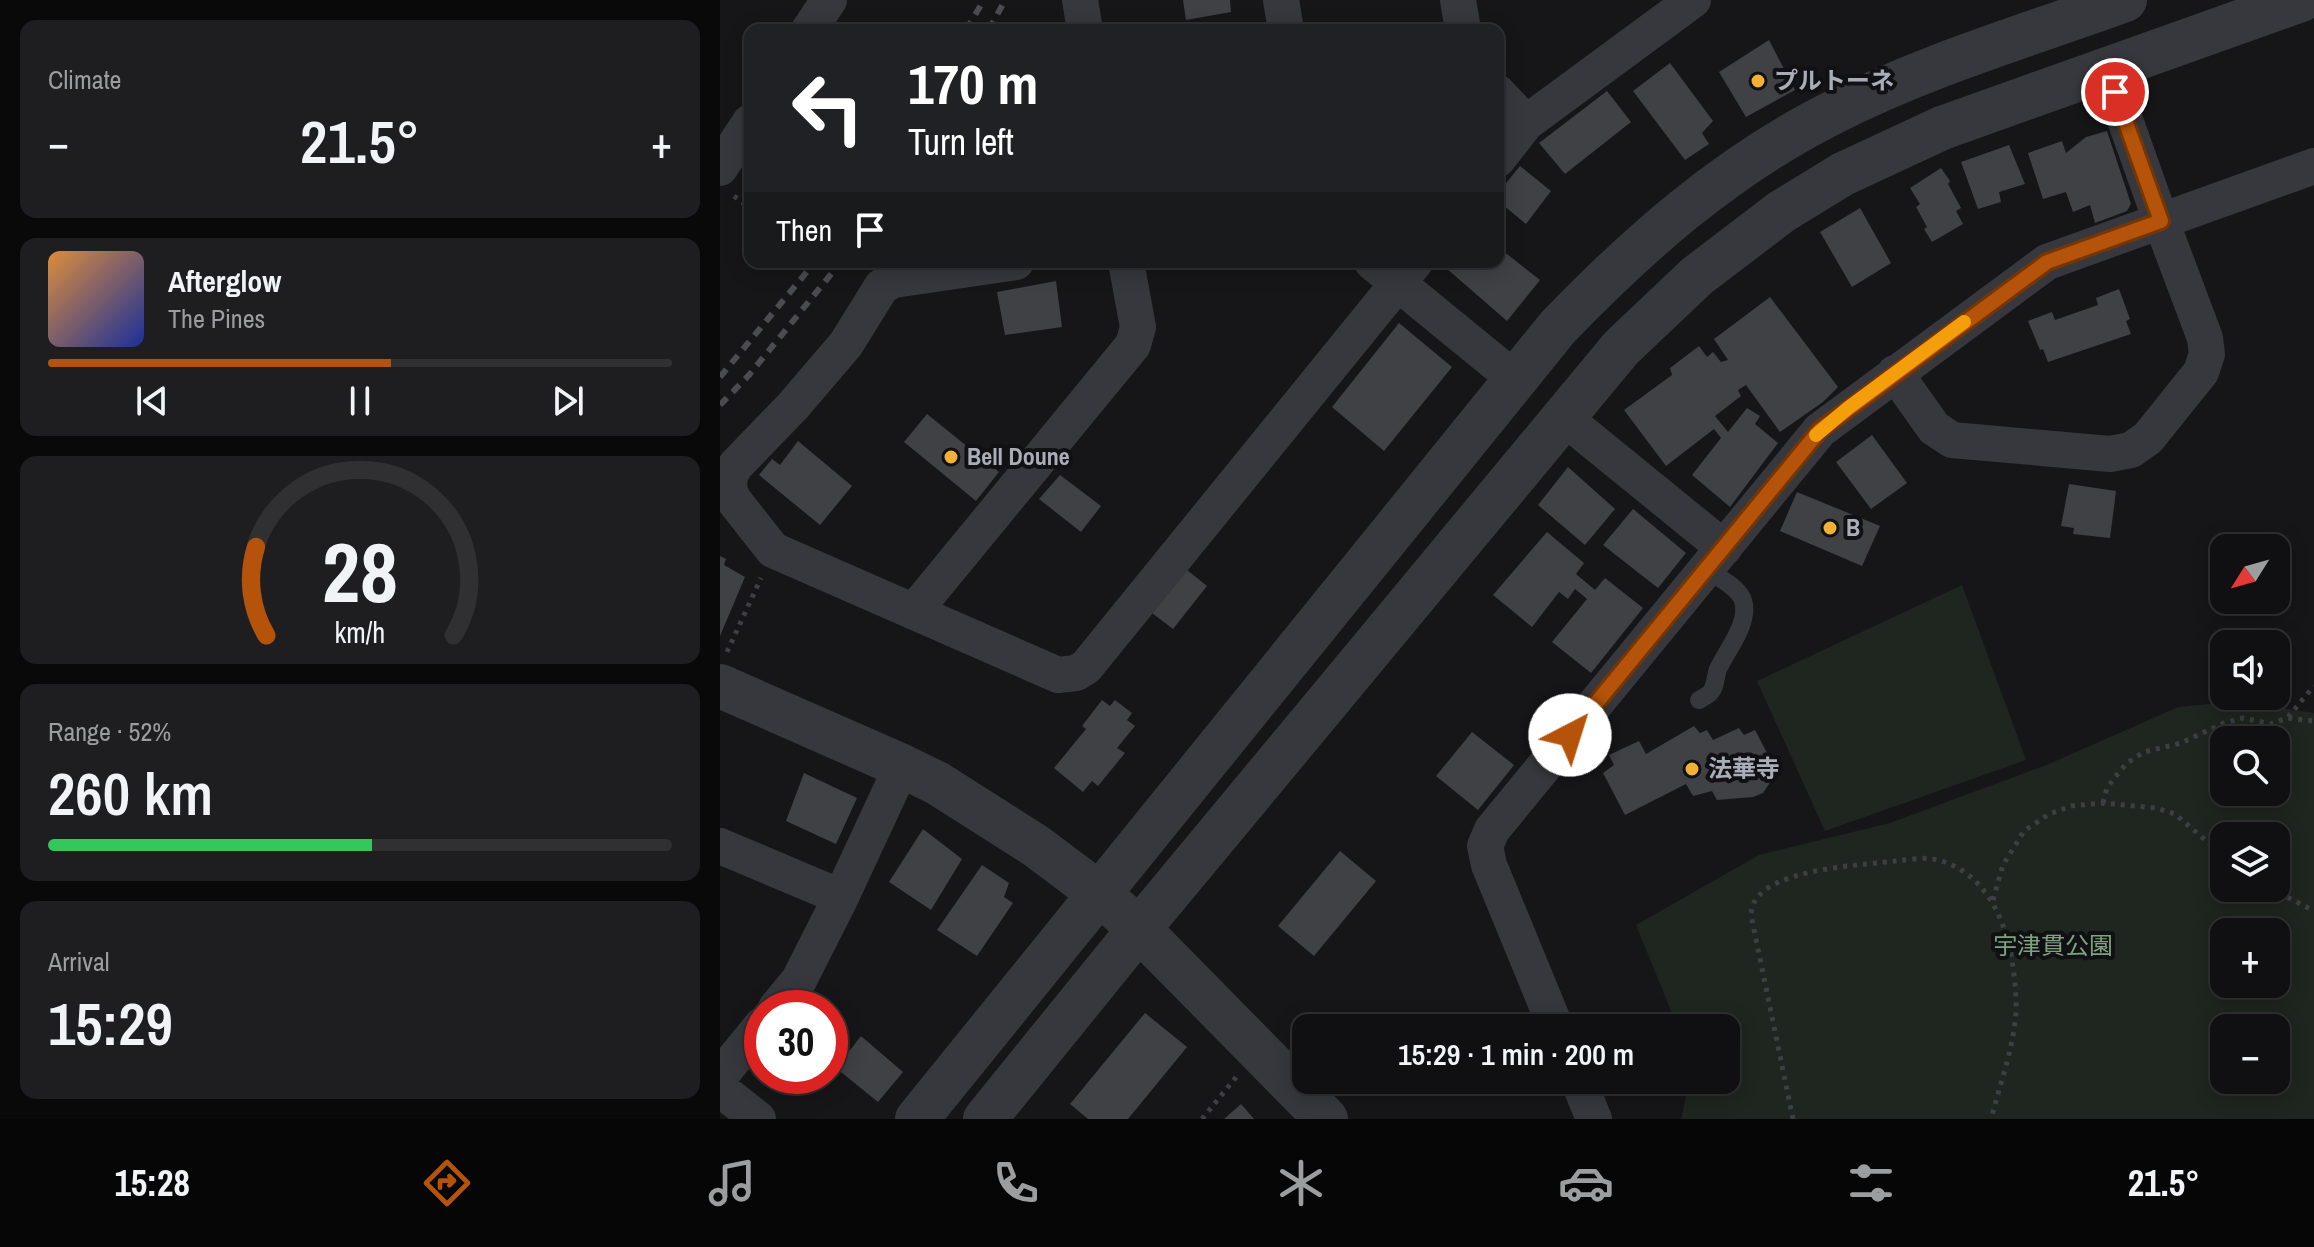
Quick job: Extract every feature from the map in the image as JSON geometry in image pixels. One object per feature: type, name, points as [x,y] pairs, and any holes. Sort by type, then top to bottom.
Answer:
[{"type":"street","points":[[813,24],[829,0]]},
{"type":"street","points":[[1080,0],[1084,24]]},
{"type":"street","points":[[1281,0],[1285,24]]},
{"type":"street","points":[[1458,0],[1462,24]]},
{"type":"street","points":[[1504,151],[1526,123],[1693,0]]},
{"type":"street","points":[[985,1119],[1621,348],[1697,276],[1781,212],[1843,174],[1942,128],[2301,0]]},
{"type":"street","points":[[917,1119],[1515,379],[1558,327],[1630,255],[1710,189],[1759,155],[1828,115],[1934,68],[2097,5]]},
{"type":"street","points":[[1895,373],[1934,428],[1952,440],[2110,454],[2131,450],[2148,438],[2201,372],[2207,354],[2205,338],[2107,69]]},
{"type":"street","points":[[1504,99],[1526,123]]},
{"type":"street","points":[[720,168],[744,131]]},
{"type":"street","points":[[1550,1014],[1489,865],[1485,846],[1492,830],[1820,430],[2047,262],[2314,166]]},
{"type":"street","points":[[975,268],[894,280],[882,286],[846,344],[730,475],[729,486],[732,498],[773,550],[1058,675],[1076,673],[1086,667],[1395,269],[1515,379]]},
{"type":"street","points":[[915,610],[1133,345],[1138,327],[1127,268]]},
{"type":"street","points":[[1563,417],[1716,559]]},
{"type":"street","points":[[723,672],[937,783],[1036,846],[1100,894],[1139,929],[1326,1119]]},
{"type":"street","points":[[791,990],[799,980],[841,897],[902,766]]},
{"type":"street","points":[[720,846],[841,897]]},
{"type":"street","points":[[720,1076],[744,1047]]},
{"type":"street","points":[[720,1089],[758,1119]]},
{"type":"street","points":[[1584,1094],[1594,1119]]},
{"type":"lane","points":[[1699,700],[1713,688],[1744,609],[1741,596],[1716,559]]},
{"type":"path","points":[[723,672],[773,550]]},
{"type":"path","points":[[2287,718],[2314,686]]},
{"type":"path","points":[[2103,803],[2107,788],[2115,777],[2127,763],[2144,752],[2181,743],[2224,723],[2243,718],[2271,724],[2287,718],[2314,721]]},
{"type":"path","points":[[1993,901],[2003,865],[2024,831],[2049,814],[2071,806],[2103,803],[2156,808],[2175,814],[2210,844]]},
{"type":"path","points":[[1793,1119],[1751,915],[1753,902],[1766,889],[1782,881],[1822,869],[1931,858],[1951,865],[1993,901],[2010,952],[2016,1002],[2011,1041],[1991,1119]]},
{"type":"path","points":[[2290,898],[2314,911]]},
{"type":"path","points":[[1202,1119],[1241,1071]]},
{"type":"green space","points":[[1962,585],[2026,760],[1825,831],[1757,681]]},
{"type":"green space","name":"宇津貫公園","points":[[2210,704],[2210,710],[2290,709],[2314,713],[2314,1119],[1681,1119],[1687,1094],[1740,1094],[1740,1014],[1672,1014],[1636,925],[1759,855],[1890,823],[2049,764],[2178,707]]},
{"type":"building","points":[[1183,0],[1230,0],[1231,12],[1186,20]]},
{"type":"building","name":"プルトーネ","points":[[1769,40],[1795,90],[1746,117],[1719,72]]},
{"type":"building","points":[[1670,63],[1713,121],[1702,133],[1709,144],[1685,160],[1633,91]]},
{"type":"building","points":[[1607,91],[1631,122],[1565,174],[1539,143]]},
{"type":"building","points":[[2107,131],[2131,204],[2127,211],[2095,223],[2090,205],[2073,212],[2066,192],[2043,199],[2028,153],[2062,141],[2066,153],[2086,137]]},
{"type":"building","points":[[2009,145],[2025,184],[1999,192],[2001,202],[1978,209],[1961,162]]},
{"type":"building","points":[[1520,166],[1551,191],[1526,224],[1504,206],[1504,186]]},
{"type":"building","points":[[1941,168],[1961,208],[1956,211],[1963,224],[1932,242],[1916,207],[1920,204],[1910,188]]},
{"type":"building","points":[[1860,208],[1891,263],[1852,287],[1820,232]]},
{"type":"building","points":[[1504,252],[1540,280],[1507,321],[1446,268],[1504,268]]},
{"type":"building","points":[[1056,281],[1062,327],[1005,335],[997,292]]},
{"type":"building","points":[[2119,289],[2130,319],[2126,321],[2131,334],[2048,362],[2028,321],[2052,312],[2055,320],[2098,305],[2096,298]]},
{"type":"building","points":[[1770,297],[1838,387],[1823,402],[1780,432],[1746,385],[1738,390],[1741,396],[1715,416],[1728,432],[1747,408],[1760,416],[1755,424],[1778,443],[1730,507],[1692,475],[1721,438],[1714,429],[1666,466],[1624,410],[1672,375],[1670,368],[1699,346],[1707,357],[1713,352],[1721,362],[1728,360],[1714,339]]},
{"type":"building","points":[[1399,323],[1452,367],[1384,451],[1332,407]]},
{"type":"building","name":"Bell Doune","points":[[927,414],[999,472],[976,501],[904,442]]},
{"type":"building","points":[[1872,435],[1907,483],[1871,509],[1836,462]]},
{"type":"building","points":[[798,441],[852,486],[820,525],[759,475],[772,459],[780,465]]},
{"type":"building","points":[[1568,467],[1615,509],[1585,545],[1538,505]]},
{"type":"building","points":[[1060,475],[1101,506],[1081,532],[1039,499]]},
{"type":"building","points":[[2069,484],[2116,491],[2110,538],[2073,534],[2074,528],[2061,526]]},
{"type":"building","name":"B","points":[[1797,492],[1880,526],[1862,566],[1780,531]]},
{"type":"building","points":[[1633,509],[1686,553],[1658,588],[1603,545]]},
{"type":"building","points":[[1547,532],[1584,563],[1576,574],[1595,590],[1605,578],[1643,608],[1591,673],[1552,642],[1587,599],[1575,589],[1568,599],[1559,592],[1532,627],[1493,595]]},
{"type":"building","points":[[720,556],[726,559],[724,565],[745,577],[720,636]]},
{"type":"building","points":[[1187,570],[1207,586],[1173,629],[1152,613]]},
{"type":"building","points":[[1102,700],[1110,706],[1115,700],[1132,713],[1127,720],[1135,726],[1117,748],[1125,753],[1098,786],[1092,781],[1083,792],[1054,768],[1086,729],[1082,726]]},
{"type":"building","name":"法華寺","points":[[1694,726],[1700,733],[1707,730],[1713,740],[1739,728],[1744,735],[1755,730],[1777,772],[1763,793],[1753,797],[1717,800],[1712,791],[1693,796],[1686,784],[1625,815],[1603,773],[1614,765],[1609,755],[1639,741],[1646,754]]},
{"type":"building","points":[[1472,732],[1514,765],[1478,810],[1436,776]]},
{"type":"building","points":[[804,773],[857,798],[836,844],[786,821]]},
{"type":"building","points":[[923,829],[962,859],[931,910],[889,882]]},
{"type":"building","points":[[1340,851],[1376,881],[1314,956],[1278,926]]},
{"type":"building","points":[[982,865],[1009,883],[1004,897],[1013,903],[977,956],[937,930]]},
{"type":"building","points":[[1145,1013],[1187,1047],[1128,1119],[1088,1119],[1070,1104]]},
{"type":"building","points":[[861,1036],[903,1072],[878,1102],[848,1078],[848,1053]]},
{"type":"building","points":[[1241,1104],[1254,1119],[1224,1119]]},
{"type":"railway","points":[[970,24],[984,0]]},
{"type":"railway","points":[[992,24],[1005,0]]},
{"type":"railway","points":[[720,377],[810,268]]},
{"type":"railway","points":[[720,405],[749,375],[836,268]]},
{"type":"slow traffic","points":[[1816,435],[1964,322]]},
{"type":"place","name":"プルトーネ","points":[[1758,81]]},
{"type":"place","name":"Bell Doune","points":[[951,457]]},
{"type":"place","name":"B","points":[[1830,528]]},
{"type":"place","name":"法華寺","points":[[1692,769]]},
{"type":"route","points":[[1570,735],[1820,430],[2047,262],[2161,221],[2115,92]]}]
